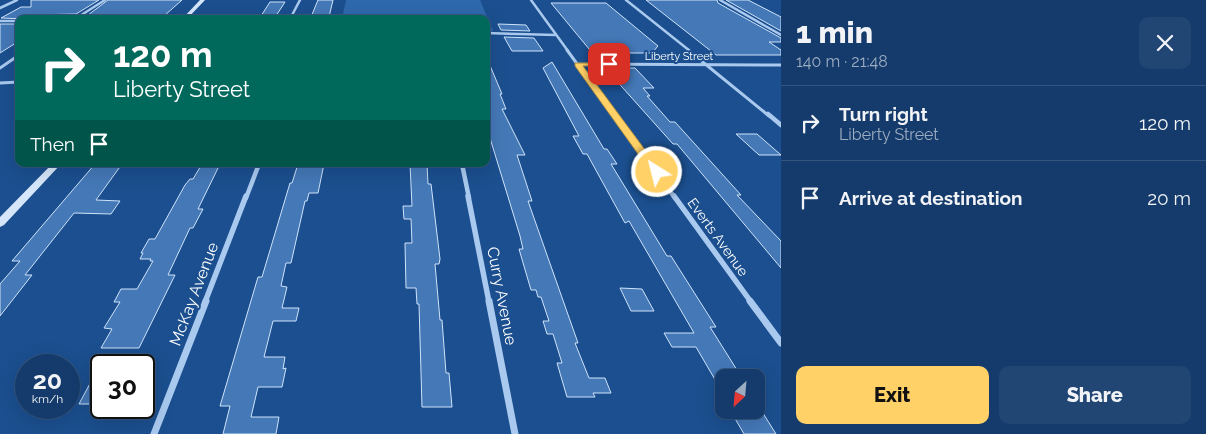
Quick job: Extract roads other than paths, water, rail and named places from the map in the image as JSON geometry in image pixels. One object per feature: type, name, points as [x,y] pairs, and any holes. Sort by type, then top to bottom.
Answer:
[{"type":"street","points":[[0,8],[16,0]]},
{"type":"street","points":[[81,15],[105,0]]},
{"type":"street","points":[[188,15],[203,0]]},
{"type":"street","points":[[292,15],[300,0]]},
{"type":"street","name":"Everts Avenue","points":[[531,0],[781,343]]},
{"type":"street","points":[[626,0],[781,125]]},
{"type":"street","points":[[720,0],[781,35]]},
{"type":"street","points":[[0,21],[15,21]]},
{"type":"street","points":[[490,33],[556,35]]},
{"type":"street","points":[[0,68],[15,58]]},
{"type":"street","name":"Liberty Street","points":[[578,64],[781,65]]},
{"type":"street","points":[[0,83],[15,82]]},
{"type":"street","points":[[0,223],[55,167]]},
{"type":"street","name":"McKay Avenue","points":[[154,434],[258,167]]},
{"type":"street","name":"Curry Avenue","points":[[463,167],[515,434]]}]
